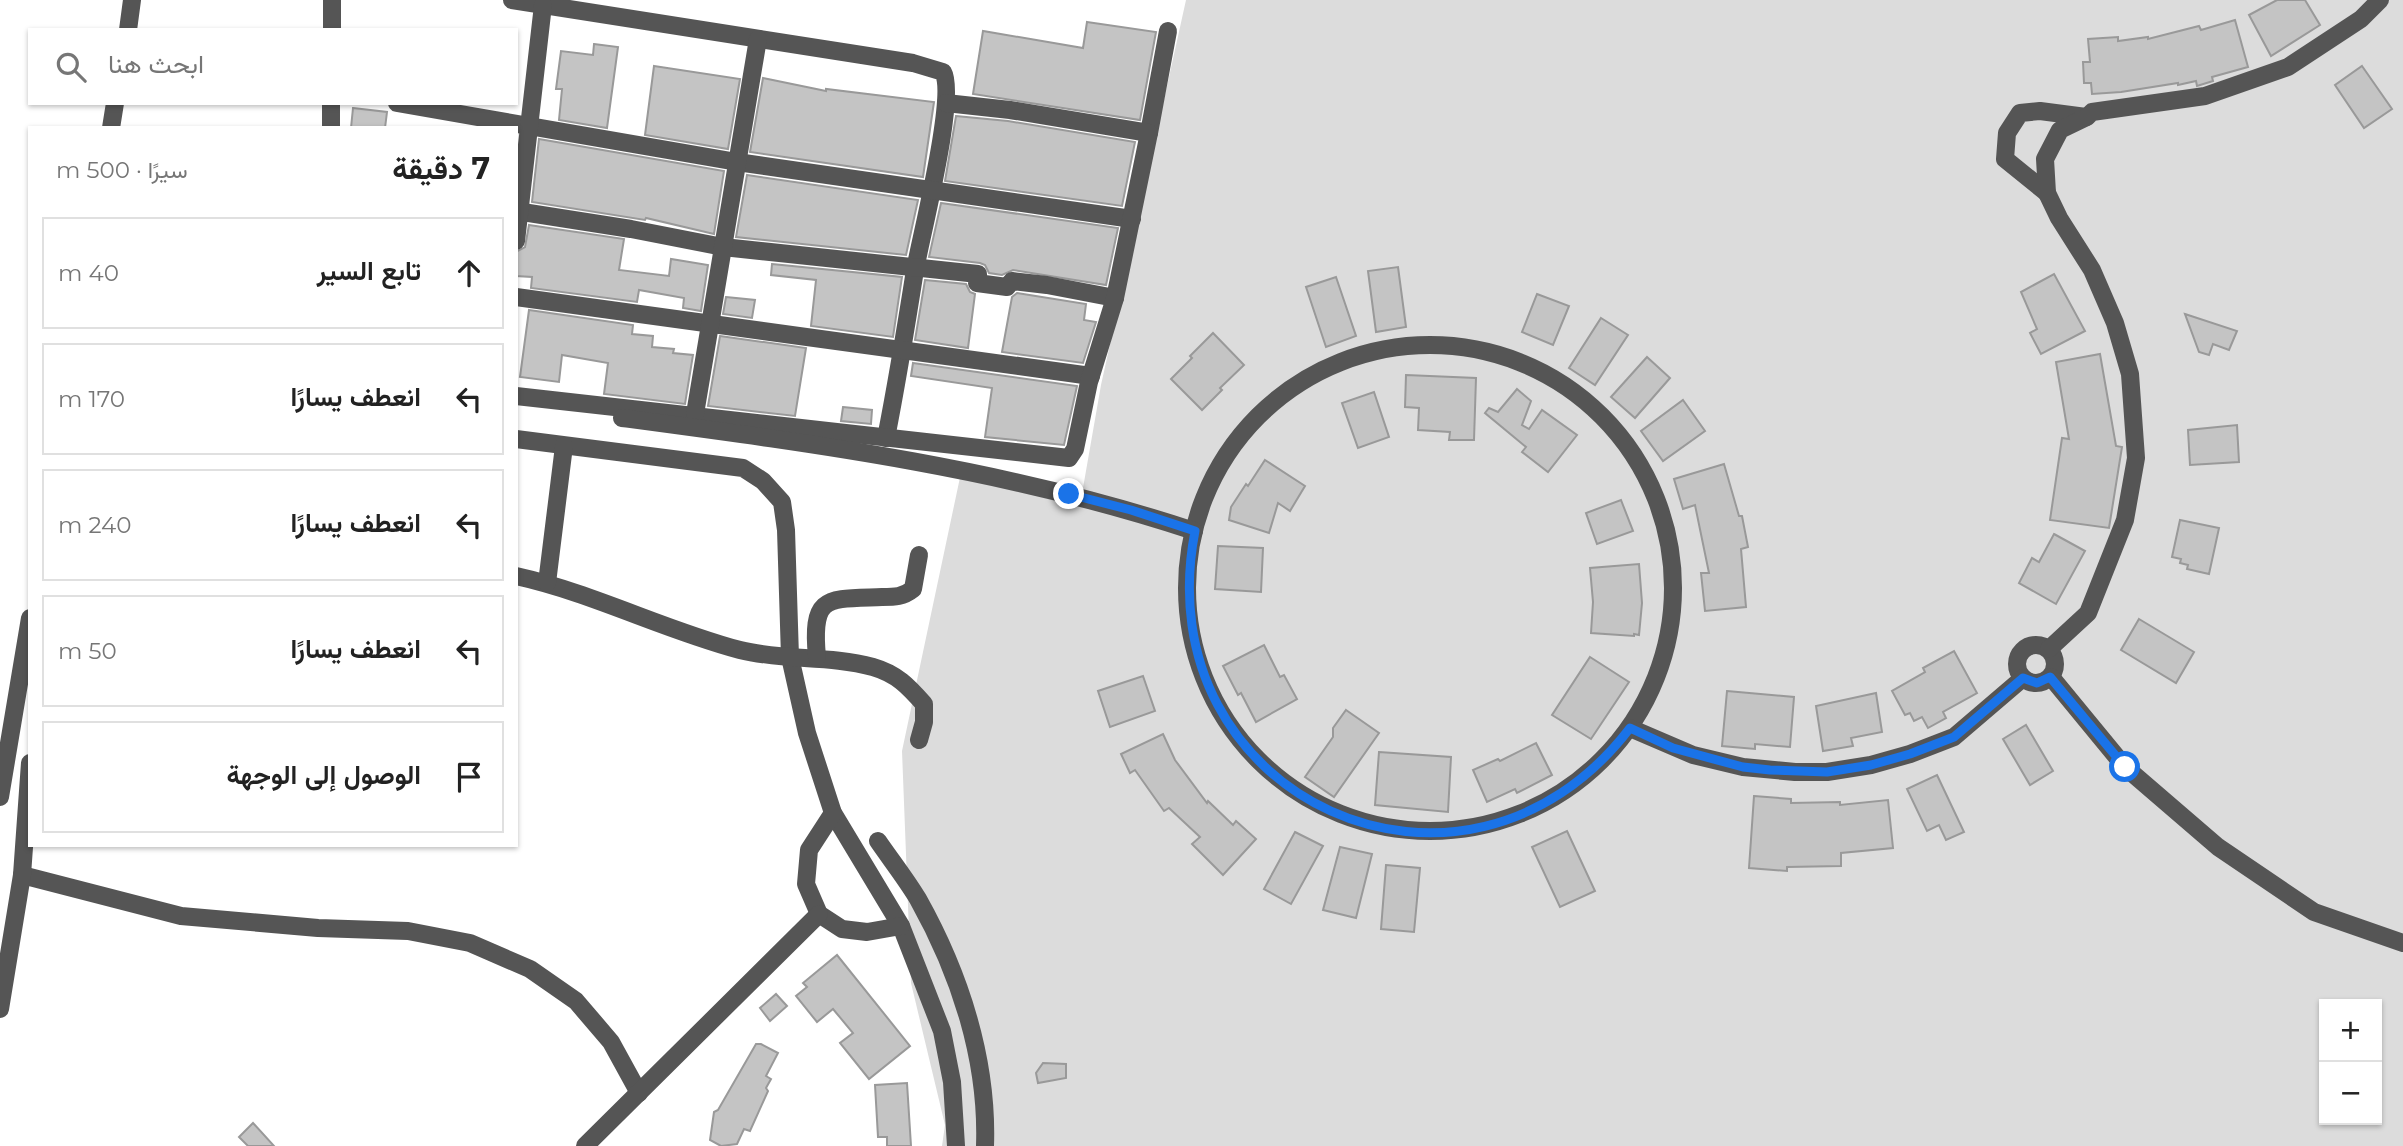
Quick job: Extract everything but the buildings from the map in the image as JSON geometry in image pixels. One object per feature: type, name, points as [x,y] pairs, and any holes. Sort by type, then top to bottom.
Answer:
[{"type":"street","points":[[128,28],[132,0]]},
{"type":"street","points":[[332,0],[332,28]]},
{"type":"street","points":[[512,0],[913,63],[938,70],[946,77],[946,103],[933,190],[916,268],[886,438]]},
{"type":"street","points":[[2049,649],[2088,613],[2125,520],[2136,458],[2130,374],[2115,323],[2092,270],[2059,218],[2047,193],[2046,159],[2060,130],[2087,117],[2092,111],[2206,96],[2288,67],[2361,19],[2380,0]]},
{"type":"street","points":[[543,5],[518,212],[631,229],[723,247],[978,274],[977,283],[1007,287],[1012,281],[1115,298]]},
{"type":"street","points":[[518,396],[1069,457],[1075,449],[1091,376],[1115,298],[1168,31]]},
{"type":"street","points":[[695,414],[758,38]]},
{"type":"street","points":[[946,103],[1010,110],[1149,133]]},
{"type":"street","points":[[111,126],[115,105]]},
{"type":"street","points":[[331,105],[331,126]]},
{"type":"street","points":[[408,105],[737,162],[1132,219]]},
{"type":"street","points":[[2047,193],[2005,159],[2007,133],[2020,113],[2040,111],[2087,117]]},
{"type":"street","points":[[518,297],[1091,376]]},
{"type":"street","points":[[1441,344],[1478,349],[1547,374],[1578,394],[1606,419],[1629,448],[1648,480],[1662,514],[1672,563],[1674,588],[1671,625],[1649,696],[1630,728],[1613,749],[1574,786],[1551,800],[1502,822],[1449,832],[1409,831],[1369,825],[1319,805],[1295,791],[1254,757],[1237,736],[1209,690],[1199,664],[1188,612],[1187,584],[1195,531],[1206,495],[1223,462],[1244,432],[1270,405],[1299,383],[1332,365],[1391,348],[1441,344]]},
{"type":"street","points":[[518,404],[902,458],[1069,494],[1131,510],[1195,531]]},
{"type":"street","points":[[518,439],[743,468],[763,481],[782,502],[789,586],[790,657],[807,733],[833,813],[901,926],[942,1031],[952,1082],[956,1146]]},
{"type":"street","points":[[547,583],[564,446]]},
{"type":"street","points":[[817,657],[815,636],[818,612],[825,605],[843,599],[904,596],[913,589],[919,555]]},
{"type":"street","points":[[518,576],[547,583],[681,633],[744,651],[790,657],[817,657],[875,668],[903,680],[924,704],[924,722],[919,740]]},
{"type":"street","points":[[0,797],[28,630]]},
{"type":"street","points":[[2035,644],[2049,649],[2056,663],[2050,677],[2037,683],[2023,678],[2017,664],[2022,650],[2035,644]]},
{"type":"street","points":[[2050,677],[2125,767],[2218,848],[2314,912],[2403,943]]},
{"type":"street","points":[[1630,728],[1683,751],[1743,767],[1827,772],[1871,765],[1954,737],[2023,678]]},
{"type":"street","points":[[0,1009],[22,875],[28,791]]},
{"type":"street","points":[[833,813],[809,850],[806,884],[819,914],[842,929],[867,932],[901,926]]},
{"type":"street","points":[[878,841],[916,896],[942,945],[963,998],[979,1060],[986,1116],[985,1146]]},
{"type":"street","points":[[22,875],[181,916],[318,928],[408,931],[471,943],[530,969],[576,1001],[611,1042],[639,1093]]},
{"type":"street","points":[[585,1146],[819,914]]},
{"type":"shaded area","points":[[1186,0],[2403,0],[2403,1146],[942,1146],[945,1125],[911,983],[902,751],[962,468],[1083,488],[1101,385]]},
{"type":"route","points":[[1069,494],[1131,510],[1195,531],[1189,557],[1188,612],[1199,664],[1222,713],[1254,757],[1295,791],[1319,805],[1369,825],[1395,830],[1449,832],[1502,822],[1551,800],[1574,786],[1595,769],[1630,728],[1693,755],[1743,767],[1827,772],[1871,765],[1954,737],[2023,678],[2037,683],[2050,677],[2125,767]]}]
